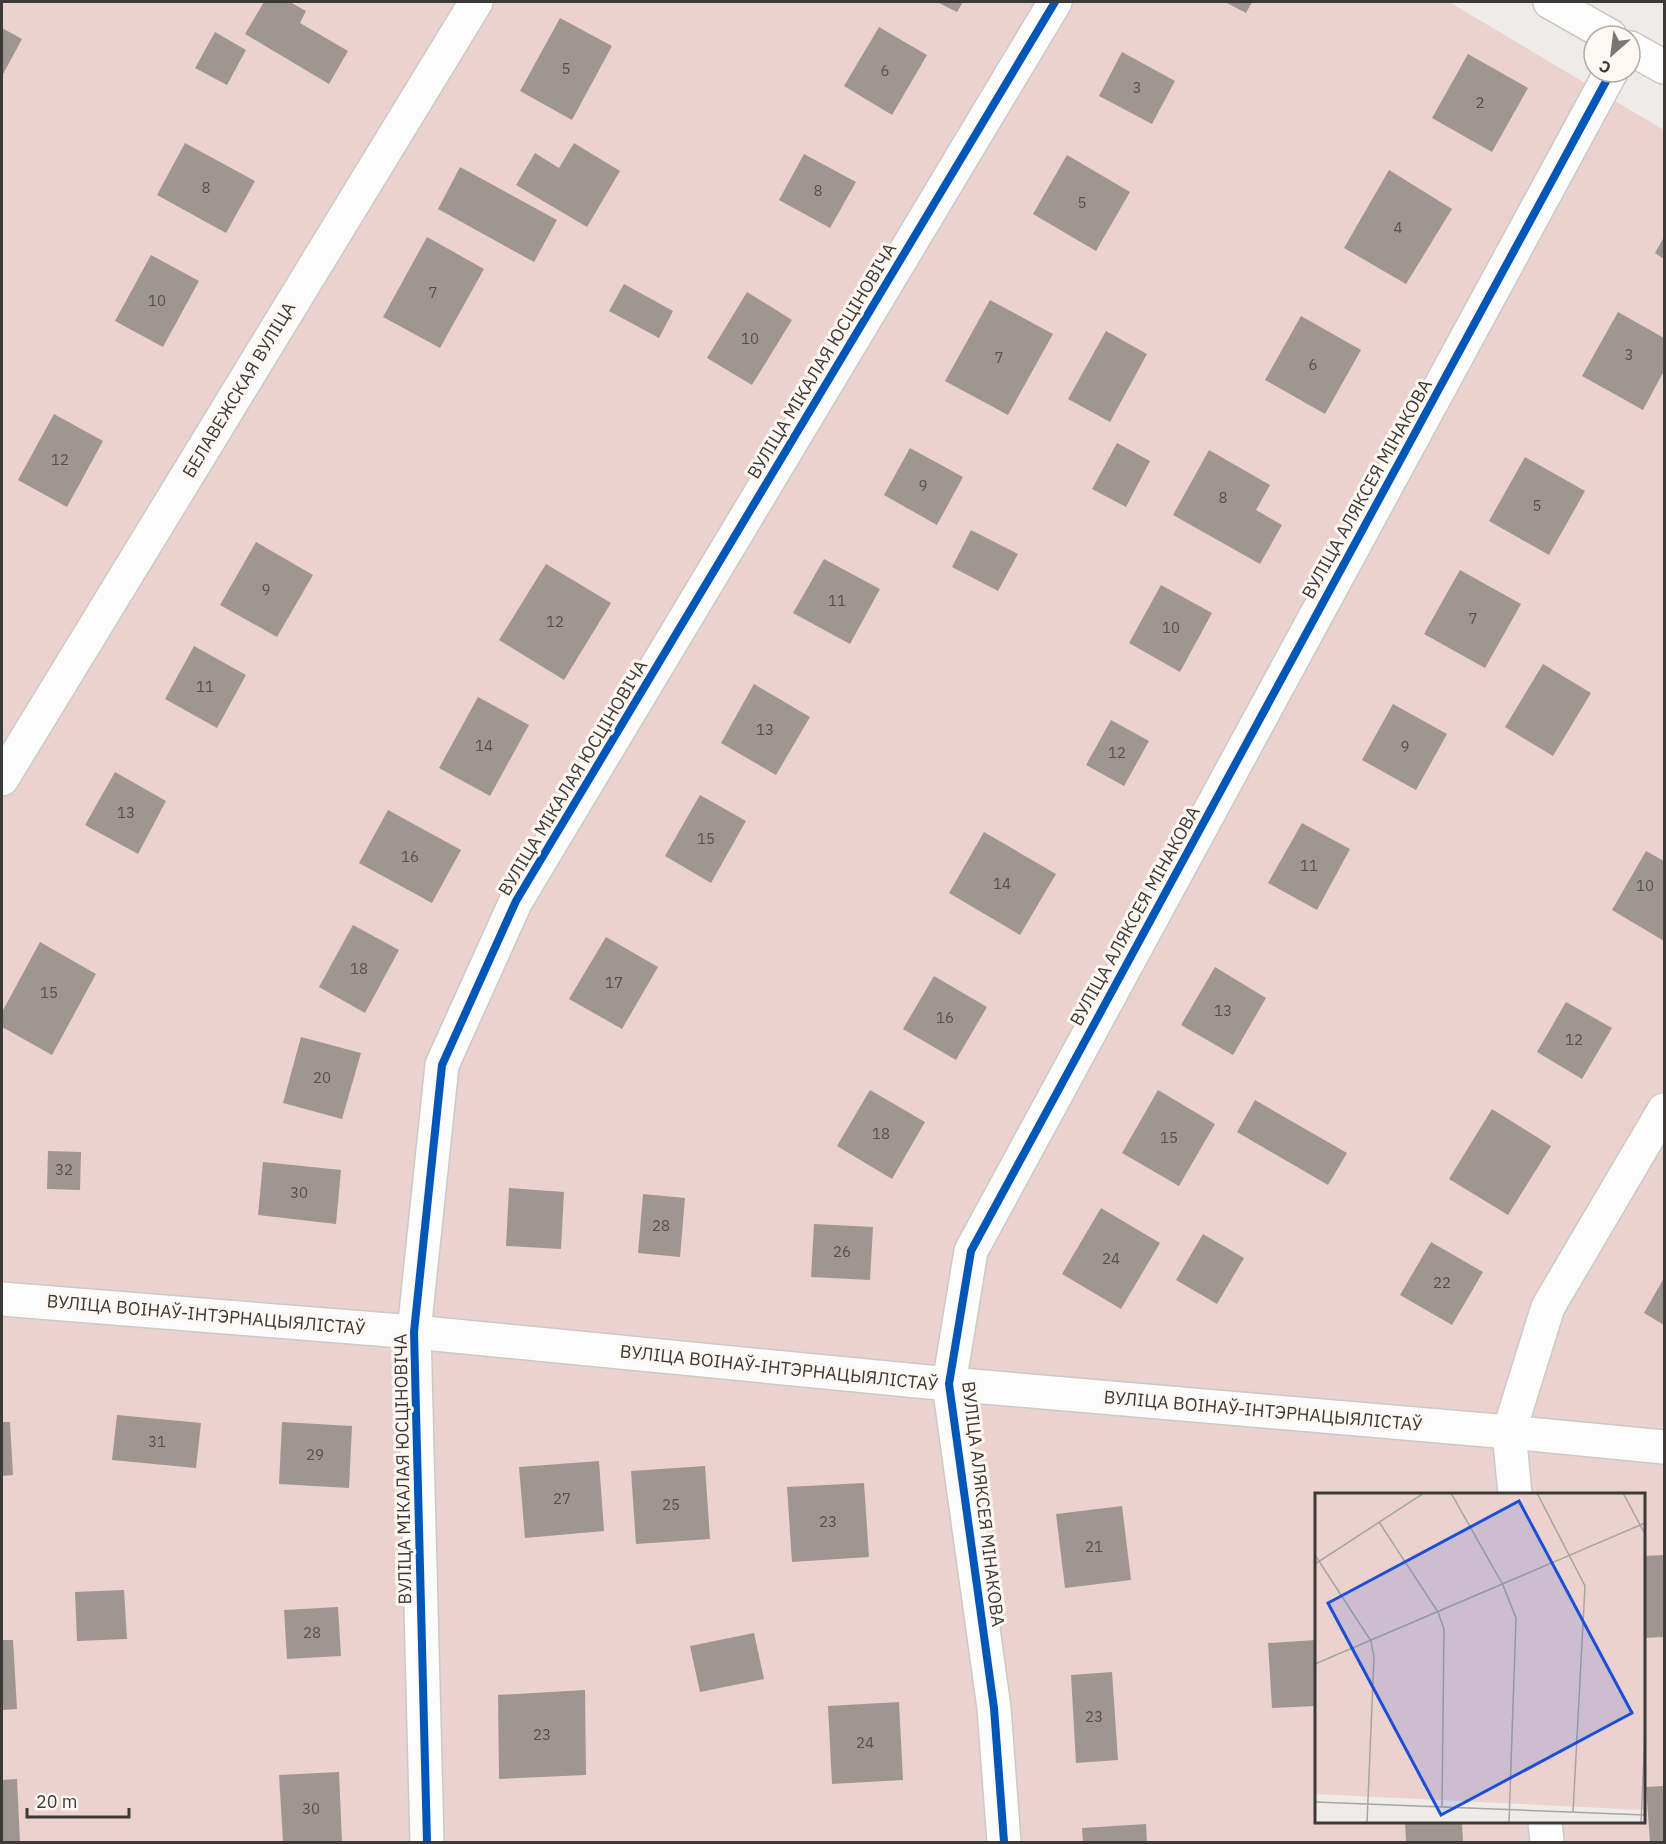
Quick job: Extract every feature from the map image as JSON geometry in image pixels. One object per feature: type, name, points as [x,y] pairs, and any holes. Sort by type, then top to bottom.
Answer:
[{"type":"street","name":"БЕЛАВЕЖСКАЯ ВУЛІЦА","points":[[2,779],[476,2]]},
{"type":"street","name":"ВУЛІЦА МІКАЛАЯ ЮСЦІНОВІЧА","points":[[427,1842],[414,1332],[442,1065],[516,901],[1055,2]]},
{"type":"street","points":[[1550,2],[1589,24]]},
{"type":"street","points":[[1642,55],[1665,67]]},
{"type":"street","name":"ВУЛІЦА АЛЯКСЕЯ МІНАКОВА","points":[[1004,1842],[994,1708],[949,1384],[971,1251],[1604,84]]},
{"type":"street","points":[[1515,1493],[1509,1432],[1548,1307],[1665,1110]]},
{"type":"street","name":"ВУЛІЦА ВОІНАЎ-ІНТЭРНАЦЫЯЛІСТАЎ","points":[[2,1299],[414,1332],[949,1384],[1665,1447]]},
{"type":"street","points":[[1545,1823],[1547,1842]]},
{"type":"shaded area","points":[[2,2],[1449,2],[1582,81],[1582,84],[1587,84],[1664,130],[1664,1842],[2,1842]]},
{"type":"building","points":[[264,2],[290,2],[306,11],[300,23],[348,51],[329,84],[245,34]]},
{"type":"building","points":[[937,2],[963,2],[957,12]]},
{"type":"building","points":[[1225,2],[1252,2],[1246,13]]},
{"type":"building","points":[[560,18],[612,46],[572,120],[520,91]]},
{"type":"building","points":[[879,27],[927,55],[892,115],[844,86]]},
{"type":"building","points":[[2,28],[22,39],[2,76]]},
{"type":"building","points":[[215,32],[246,50],[227,85],[195,68]]},
{"type":"building","points":[[1122,52],[1175,81],[1152,124],[1099,96]]},
{"type":"building","points":[[1468,54],[1528,88],[1492,152],[1432,118]]},
{"type":"building","points":[[185,143],[255,181],[226,233],[157,195]]},
{"type":"building","points":[[574,143],[620,171],[587,227],[516,185],[535,153],[559,168]]},
{"type":"building","points":[[804,154],[856,182],[830,228],[779,200]]},
{"type":"building","points":[[1067,155],[1130,192],[1096,251],[1033,214]]},
{"type":"building","points":[[460,167],[557,220],[534,262],[438,209]]},
{"type":"building","points":[[1389,170],[1452,209],[1406,284],[1344,248]]},
{"type":"building","points":[[427,237],[484,269],[440,348],[383,317]]},
{"type":"building","points":[[1664,237],[1664,259],[1655,253]]},
{"type":"building","points":[[151,255],[199,281],[163,347],[115,321]]},
{"type":"building","points":[[624,284],[673,311],[659,338],[609,311]]},
{"type":"building","points":[[747,292],[792,320],[752,385],[707,358]]},
{"type":"building","points":[[990,300],[1053,334],[1008,415],[945,381]]},
{"type":"building","points":[[1618,312],[1664,338],[1664,371],[1643,410],[1582,376]]},
{"type":"building","points":[[1301,316],[1361,350],[1325,414],[1265,380]]},
{"type":"building","points":[[1106,331],[1147,354],[1110,422],[1068,399]]},
{"type":"building","points":[[54,414],[103,441],[67,507],[18,480]]},
{"type":"building","points":[[1117,443],[1150,461],[1126,507],[1092,489]]},
{"type":"building","points":[[910,448],[963,477],[937,525],[884,495]]},
{"type":"building","points":[[1209,450],[1270,485],[1256,510],[1282,525],[1260,564],[1173,515]]},
{"type":"building","points":[[1525,457],[1585,491],[1549,555],[1489,521]]},
{"type":"building","points":[[971,530],[1018,554],[998,591],[952,567]]},
{"type":"building","points":[[256,542],[313,575],[277,637],[220,605]]},
{"type":"building","points":[[824,559],[880,589],[850,644],[793,613]]},
{"type":"building","points":[[546,564],[611,603],[564,680],[499,640]]},
{"type":"building","points":[[1460,570],[1521,604],[1485,668],[1424,634]]},
{"type":"building","points":[[1161,585],[1212,613],[1180,672],[1129,643]]},
{"type":"building","points":[[194,646],[246,675],[217,728],[165,699]]},
{"type":"building","points":[[1543,664],[1591,693],[1553,756],[1505,727]]},
{"type":"building","points":[[754,684],[810,717],[776,775],[721,743]]},
{"type":"building","points":[[478,697],[529,725],[490,796],[439,768]]},
{"type":"building","points":[[1393,704],[1447,734],[1416,790],[1362,760]]},
{"type":"building","points":[[1111,720],[1149,741],[1124,786],[1086,765]]},
{"type":"building","points":[[115,772],[166,801],[138,854],[85,825]]},
{"type":"building","points":[[700,795],[746,821],[711,883],[665,856]]},
{"type":"building","points":[[388,810],[461,850],[432,903],[359,863]]},
{"type":"building","points":[[1302,823],[1350,849],[1317,910],[1268,883]]},
{"type":"building","points":[[984,832],[1056,874],[1020,935],[949,893]]},
{"type":"building","points":[[1646,851],[1664,861],[1664,941],[1612,910]]},
{"type":"building","points":[[353,925],[399,950],[365,1013],[319,987]]},
{"type":"building","points":[[606,937],[658,967],[622,1029],[569,999]]},
{"type":"building","points":[[40,942],[96,974],[52,1055],[2,1027],[2,1012]]},
{"type":"building","points":[[1215,967],[1266,998],[1233,1055],[1181,1025]]},
{"type":"building","points":[[934,976],[987,1007],[956,1060],[903,1029]]},
{"type":"building","points":[[1566,1002],[1612,1028],[1582,1079],[1537,1052]]},
{"type":"building","points":[[301,1037],[361,1053],[342,1119],[283,1103]]},
{"type":"building","points":[[870,1090],[925,1122],[892,1179],[837,1146]]},
{"type":"building","points":[[1158,1090],[1215,1124],[1179,1186],[1122,1153]]},
{"type":"building","points":[[1255,1100],[1347,1153],[1328,1185],[1237,1132]]},
{"type":"building","points":[[1492,1109],[1551,1146],[1508,1215],[1449,1179]]},
{"type":"building","points":[[48,1151],[81,1152],[80,1190],[47,1189]]},
{"type":"building","points":[[263,1162],[341,1170],[336,1224],[258,1215]]},
{"type":"building","points":[[509,1188],[564,1192],[561,1249],[506,1246]]},
{"type":"building","points":[[643,1194],[685,1198],[680,1257],[638,1253]]},
{"type":"building","points":[[1101,1208],[1160,1243],[1121,1309],[1062,1274]]},
{"type":"building","points":[[814,1224],[873,1227],[870,1280],[811,1277]]},
{"type":"building","points":[[1203,1234],[1244,1258],[1217,1304],[1176,1280]]},
{"type":"building","points":[[1431,1242],[1483,1272],[1452,1325],[1400,1295]]},
{"type":"building","points":[[1664,1278],[1664,1325],[1644,1313]]},
{"type":"building","points":[[117,1415],[201,1423],[196,1468],[112,1460]]},
{"type":"building","points":[[2,1422],[10,1422],[13,1475],[2,1476]]},
{"type":"building","points":[[282,1422],[352,1426],[349,1488],[279,1484]]},
{"type":"building","points":[[599,1461],[604,1531],[525,1538],[519,1467]]},
{"type":"building","points":[[705,1466],[710,1539],[636,1544],[631,1471]]},
{"type":"building","points":[[864,1483],[869,1557],[792,1562],[787,1487]]},
{"type":"building","points":[[1122,1506],[1131,1580],[1065,1588],[1056,1514]]},
{"type":"building","points":[[1664,1555],[1664,1637],[1645,1638],[1645,1556]]},
{"type":"building","points":[[124,1590],[127,1639],[77,1641],[75,1592]]},
{"type":"building","points":[[338,1607],[341,1656],[287,1659],[284,1610]]},
{"type":"building","points":[[754,1633],[764,1679],[700,1692],[690,1646]]},
{"type":"building","points":[[2,1640],[13,1640],[17,1709],[2,1710]]},
{"type":"building","points":[[1315,1640],[1315,1706],[1272,1708],[1268,1643]]},
{"type":"building","points":[[1112,1672],[1118,1760],[1076,1763],[1071,1675]]},
{"type":"building","points":[[585,1690],[586,1775],[499,1779],[498,1695]]},
{"type":"building","points":[[899,1702],[903,1780],[832,1784],[828,1706]]},
{"type":"building","points":[[339,1772],[342,1842],[283,1842],[279,1775]]},
{"type":"building","points":[[17,1779],[20,1842],[2,1842],[2,1780]]},
{"type":"building","points":[[1664,1786],[1664,1842],[1650,1842],[1646,1787]]},
{"type":"building","points":[[1405,1823],[1462,1823],[1463,1842],[1406,1842]]},
{"type":"building","points":[[1146,1824],[1147,1842],[1083,1842],[1082,1828]]},
{"type":"cycle path","points":[[427,1842],[414,1332],[442,1065],[516,901],[1055,2]]},
{"type":"cycle path","points":[[1004,1842],[994,1708],[949,1384],[971,1251],[1604,84]]}]
